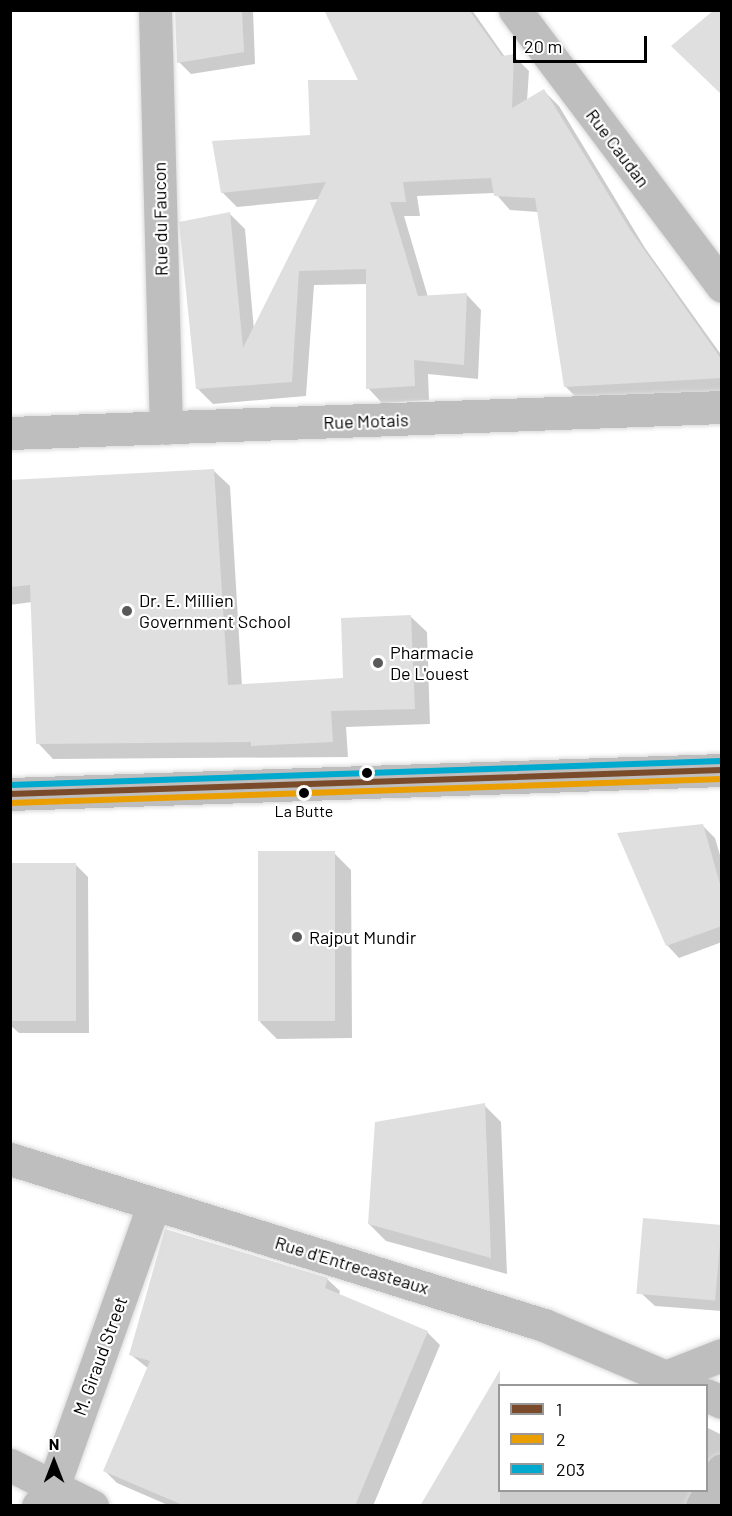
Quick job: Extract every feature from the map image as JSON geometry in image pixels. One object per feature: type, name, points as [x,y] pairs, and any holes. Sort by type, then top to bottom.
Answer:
[{"type":"street","name":"Rue du Faucon","points":[[155,10],[166,428]]},
{"type":"street","name":"Rue Caudan","points":[[515,10],[722,286]]},
{"type":"street","name":"Rue Motais","points":[[10,433],[722,407]]},
{"type":"street","points":[[10,794],[722,770]]},
{"type":"street","name":"Rue d'Entrecasteaux","points":[[10,1159],[544,1325],[678,1381]]},
{"type":"street","name":"M. Giraud Street","points":[[45,1496],[154,1204]]},
{"type":"street","points":[[678,1381],[722,1355]]},
{"type":"street","points":[[708,1396],[722,1402]]},
{"type":"street","points":[[10,1465],[45,1496],[92,1506]]},
{"type":"street","points":[[702,1506],[722,1470]]},
{"type":"building","points":[[175,10],[242,10],[244,52],[177,63]]},
{"type":"building","points":[[324,10],[469,10],[502,56],[514,54],[512,108],[544,89],[631,231],[722,360],[722,378],[564,387],[535,198],[494,196],[491,178],[403,182],[406,202],[390,202],[418,296],[467,293],[464,365],[414,360],[415,386],[366,389],[366,269],[299,271],[292,382],[196,389],[179,222],[230,212],[243,348],[326,182],[221,193],[212,141],[310,135],[308,80],[358,80]]},
{"type":"building","points":[[714,10],[722,10],[722,95],[671,46]]},
{"type":"building","name":"Dr. E. Millien Government School","points":[[214,469],[228,685],[343,678],[341,618],[411,615],[415,709],[331,711],[333,742],[251,746],[251,742],[36,744],[30,585],[10,587],[10,480]]},
{"type":"building","points":[[703,824],[722,891],[722,926],[666,946],[617,833]]},
{"type":"building","name":"Rajput Mundir","points":[[258,851],[335,851],[335,1021],[258,1021]]},
{"type":"building","points":[[10,863],[76,863],[76,1021],[10,1021]]},
{"type":"building","points":[[485,1103],[491,1258],[368,1224],[375,1122]]},
{"type":"building","points":[[643,1218],[722,1225],[715,1301],[636,1294]]},
{"type":"building","points":[[165,1229],[328,1278],[325,1288],[428,1331],[355,1506],[185,1506],[103,1471],[150,1361],[129,1355]]},
{"type":"building","points":[[500,1370],[498,1492],[500,1492],[500,1506],[420,1506]]},
{"type":"transit line","name":"203","points":[[10,785],[722,761]]},
{"type":"transit line","name":"1","points":[[10,794],[722,770]]},
{"type":"transit line","name":"2","points":[[10,803],[722,779]]},
{"type":"place","name":"Dr. E. Millien Government School","points":[[127,611]]},
{"type":"place","name":"Pharmacie De L'ouest","points":[[378,663]]},
{"type":"place","name":"La Butte","points":[[304,793]]},
{"type":"place","name":"Rajput Mundir","points":[[297,937]]}]
